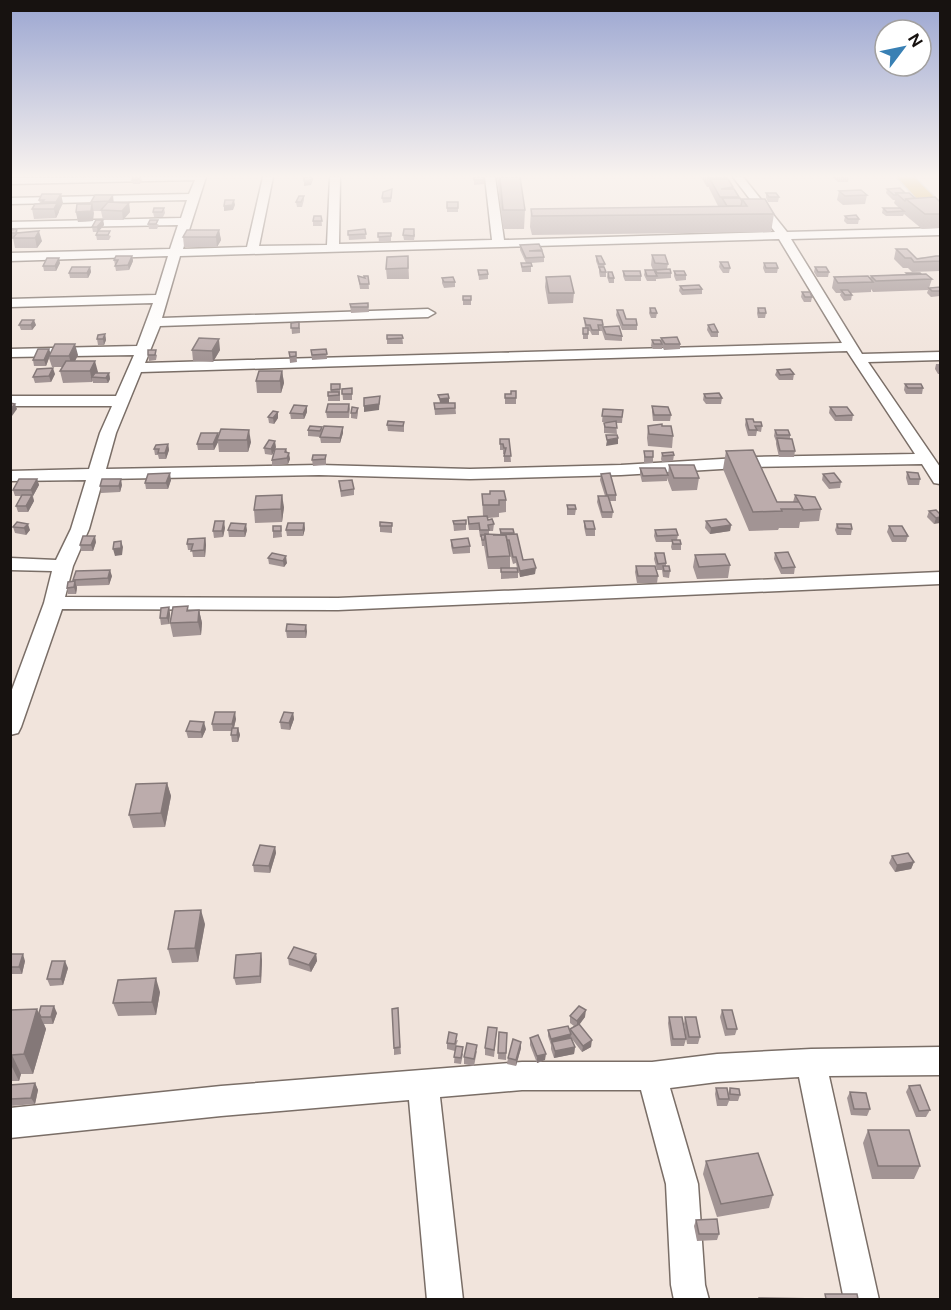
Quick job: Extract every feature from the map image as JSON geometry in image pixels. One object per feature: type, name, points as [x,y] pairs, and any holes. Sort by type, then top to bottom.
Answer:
[{"type":"street","points":[[10,727],[19,675],[54,603],[63,566],[80,530],[108,433],[154,322],[180,238]]},
{"type":"street","points":[[252,250],[255,238]]},
{"type":"street","points":[[333,238],[333,248]]},
{"type":"street","points":[[497,238],[498,243]]},
{"type":"street","points":[[10,257],[671,238]]},
{"type":"street","points":[[784,238],[855,353],[940,479]]},
{"type":"street","points":[[10,303],[162,299]]},
{"type":"street","points":[[154,322],[428,313]]},
{"type":"street","points":[[10,353],[142,350]]},
{"type":"street","points":[[134,368],[855,353],[940,356]]},
{"type":"street","points":[[10,401],[120,401]]},
{"type":"street","points":[[10,476],[319,470],[470,474],[621,470],[755,462],[927,459]]},
{"type":"street","points":[[10,564],[63,566]]},
{"type":"street","points":[[54,603],[338,604],[940,578]]},
{"type":"street","points":[[10,1124],[221,1101],[522,1076],[652,1076],[717,1068],[940,1060]]},
{"type":"street","points":[[811,1063],[862,1299]]},
{"type":"street","points":[[652,1076],[682,1184],[688,1285],[692,1299]]},
{"type":"street","points":[[423,1083],[445,1299]]},
{"type":"building","points":[[539,244],[542,250],[529,251],[542,251],[544,257],[526,258],[520,245]]},
{"type":"building","points":[[896,249],[907,249],[917,259],[940,256],[940,261],[914,262],[911,258],[905,258]]},
{"type":"building","points":[[652,255],[665,255],[668,264],[655,263]]},
{"type":"building","points":[[116,256],[132,256],[128,265],[115,266],[118,260],[114,260]]},
{"type":"building","points":[[408,256],[408,268],[386,269],[387,257]]},
{"type":"building","points":[[596,256],[601,256],[605,264],[599,264]]},
{"type":"building","points":[[47,258],[59,258],[55,266],[43,266]]},
{"type":"building","points":[[720,262],[728,262],[730,268],[724,268]]},
{"type":"building","points":[[521,263],[531,263],[532,266],[522,267]]},
{"type":"building","points":[[764,263],[776,263],[778,268],[766,268]]},
{"type":"building","points":[[72,267],[90,267],[87,273],[69,273]]},
{"type":"building","points":[[599,267],[604,267],[606,272],[601,272]]},
{"type":"building","points":[[815,267],[826,267],[829,272],[818,272]]},
{"type":"building","points":[[670,269],[671,273],[657,273],[655,270]]},
{"type":"building","points":[[478,270],[487,270],[488,274],[479,275]]},
{"type":"building","points":[[645,270],[654,270],[657,276],[647,276]]},
{"type":"building","points":[[623,271],[640,271],[641,276],[625,276]]},
{"type":"building","points":[[674,271],[684,271],[686,275],[676,275]]},
{"type":"building","points":[[608,272],[612,272],[614,278],[609,278]]},
{"type":"building","points":[[926,274],[932,279],[876,281],[871,276]]},
{"type":"building","points":[[358,276],[365,278],[364,276],[368,276],[369,284],[360,284]]},
{"type":"building","points":[[570,276],[574,293],[549,293],[546,277]]},
{"type":"building","points":[[868,276],[873,282],[838,283],[834,277]]},
{"type":"building","points":[[453,277],[455,282],[444,282],[442,278]]},
{"type":"building","points":[[699,285],[702,289],[683,290],[680,286]]},
{"type":"building","points":[[940,287],[940,291],[932,291],[929,288]]},
{"type":"building","points":[[841,290],[848,290],[852,295],[845,295]]},
{"type":"building","points":[[802,292],[810,292],[812,297],[805,297]]},
{"type":"building","points":[[463,296],[471,296],[471,300],[463,300]]},
{"type":"building","points":[[368,303],[368,307],[351,307],[350,304]]},
{"type":"building","points":[[650,308],[655,308],[657,313],[651,313]]},
{"type":"building","points":[[758,308],[765,308],[766,313],[759,313]]},
{"type":"building","points":[[617,310],[623,310],[626,319],[636,319],[637,325],[623,325]]},
{"type":"building","points":[[584,318],[602,320],[603,325],[598,325],[599,330],[592,330],[590,325],[586,325]]},
{"type":"building","points":[[22,320],[34,320],[31,325],[19,325]]},
{"type":"building","points":[[299,322],[299,328],[291,328],[291,323]]},
{"type":"building","points":[[714,324],[718,332],[712,332],[708,325]]},
{"type":"building","points":[[619,326],[622,336],[606,334],[603,327]]},
{"type":"building","points":[[583,328],[588,328],[588,334],[583,334]]},
{"type":"building","points":[[105,334],[103,339],[97,339],[98,335]]},
{"type":"building","points":[[387,335],[402,335],[403,338],[387,339]]},
{"type":"building","points":[[677,337],[680,344],[665,344],[661,338]]},
{"type":"building","points":[[199,338],[219,339],[212,351],[192,350]]},
{"type":"building","points":[[652,340],[660,340],[662,344],[654,344]]},
{"type":"building","points":[[55,344],[75,344],[69,356],[49,356]]},
{"type":"building","points":[[38,349],[49,349],[44,360],[33,360]]},
{"type":"building","points":[[326,349],[327,354],[312,355],[311,350]]},
{"type":"building","points":[[148,350],[156,350],[155,355],[148,355]]},
{"type":"building","points":[[289,352],[296,352],[296,356],[290,357]]},
{"type":"building","points":[[66,361],[95,361],[90,371],[60,371]]},
{"type":"building","points":[[53,368],[49,376],[33,377],[37,369]]},
{"type":"building","points":[[790,369],[794,374],[780,375],[777,370]]},
{"type":"building","points":[[259,371],[282,371],[280,381],[256,381]]},
{"type":"building","points":[[95,373],[109,373],[106,378],[92,377]]},
{"type":"building","points":[[331,384],[340,384],[340,389],[331,390]]},
{"type":"building","points":[[905,384],[921,384],[923,388],[908,388]]},
{"type":"building","points":[[352,388],[352,394],[342,394],[342,389]]},
{"type":"building","points":[[511,391],[516,391],[516,398],[505,398],[505,394],[511,394]]},
{"type":"building","points":[[328,392],[339,392],[339,395],[328,396]]},
{"type":"building","points":[[719,393],[722,398],[706,398],[704,394]]},
{"type":"building","points":[[448,394],[449,398],[440,399],[438,395]]},
{"type":"building","points":[[380,396],[379,404],[364,406],[364,398]]},
{"type":"building","points":[[434,403],[455,403],[455,408],[435,409]]},
{"type":"building","points":[[328,404],[349,404],[348,412],[326,412]]},
{"type":"building","points":[[294,405],[307,406],[303,414],[290,413]]},
{"type":"building","points":[[652,406],[668,407],[671,415],[654,415]]},
{"type":"building","points":[[352,407],[358,408],[356,413],[351,413]]},
{"type":"building","points":[[830,407],[847,407],[853,415],[836,416]]},
{"type":"building","points":[[603,409],[623,410],[622,417],[602,416]]},
{"type":"building","points":[[273,411],[278,412],[273,418],[268,417]]},
{"type":"building","points":[[746,419],[761,422],[762,426],[755,426],[757,430],[749,430]]},
{"type":"building","points":[[388,421],[404,422],[403,426],[387,425]]},
{"type":"building","points":[[616,421],[617,428],[605,427],[604,423]]},
{"type":"building","points":[[662,424],[662,426],[671,426],[673,436],[649,434],[648,426]]},
{"type":"building","points":[[310,426],[322,427],[320,431],[308,430]]},
{"type":"building","points":[[324,426],[343,427],[340,438],[320,437]]},
{"type":"building","points":[[221,429],[249,430],[247,440],[217,440]]},
{"type":"building","points":[[775,430],[788,430],[790,435],[777,435]]},
{"type":"building","points":[[201,433],[218,433],[213,444],[197,444]]},
{"type":"building","points":[[606,435],[617,435],[618,438],[607,440]]},
{"type":"building","points":[[777,438],[792,439],[795,451],[780,451]]},
{"type":"building","points":[[500,439],[509,439],[511,456],[504,456],[506,448],[500,444]]},
{"type":"building","points":[[269,440],[275,441],[271,449],[264,448]]},
{"type":"building","points":[[168,444],[165,453],[158,453],[159,449],[154,449],[156,445]]},
{"type":"building","points":[[275,449],[286,449],[285,452],[289,453],[287,458],[272,460]]},
{"type":"building","points":[[753,450],[777,502],[800,502],[803,509],[753,512],[726,451]]},
{"type":"building","points":[[644,451],[653,451],[653,457],[645,457]]},
{"type":"building","points":[[673,452],[674,455],[663,456],[662,453]]},
{"type":"building","points":[[313,455],[326,455],[325,459],[312,460]]},
{"type":"building","points":[[669,465],[694,465],[699,478],[674,478]]},
{"type":"building","points":[[640,468],[665,468],[668,475],[643,476]]},
{"type":"building","points":[[907,472],[918,473],[920,479],[910,479]]},
{"type":"building","points":[[170,473],[166,483],[145,483],[148,474]]},
{"type":"building","points":[[610,473],[616,495],[607,495],[601,474]]},
{"type":"building","points":[[834,473],[841,482],[830,483],[823,474]]},
{"type":"building","points":[[19,479],[37,479],[31,490],[13,490]]},
{"type":"building","points":[[102,479],[121,479],[119,486],[100,486]]},
{"type":"building","points":[[352,480],[354,489],[341,491],[339,481]]},
{"type":"building","points":[[490,491],[504,491],[506,500],[499,500],[499,505],[483,505],[482,494],[490,494]]},
{"type":"building","points":[[22,495],[32,495],[26,506],[16,506]]},
{"type":"building","points":[[282,495],[281,509],[254,510],[256,496]]},
{"type":"building","points":[[795,495],[815,497],[821,509],[803,510]]},
{"type":"building","points":[[598,496],[608,496],[613,512],[602,512]]},
{"type":"building","points":[[567,505],[575,505],[576,509],[568,509]]},
{"type":"building","points":[[936,510],[940,517],[936,518],[929,511]]},
{"type":"building","points":[[487,516],[488,520],[492,519],[494,524],[488,525],[489,530],[480,530],[479,523],[469,524],[468,517]]},
{"type":"building","points":[[726,519],[731,525],[711,528],[706,521]]},
{"type":"building","points":[[466,520],[466,524],[454,524],[453,521]]},
{"type":"building","points":[[215,521],[224,521],[222,531],[213,531]]},
{"type":"building","points":[[584,521],[593,521],[595,529],[586,529]]},
{"type":"building","points":[[17,522],[28,524],[24,528],[13,527]]},
{"type":"building","points":[[380,522],[392,523],[392,526],[380,526]]},
{"type":"building","points":[[231,523],[246,524],[244,531],[228,530]]},
{"type":"building","points":[[288,523],[304,523],[303,530],[286,530]]},
{"type":"building","points":[[837,524],[851,524],[852,529],[838,528]]},
{"type":"building","points":[[273,526],[281,526],[281,531],[273,531]]},
{"type":"building","points":[[889,526],[902,526],[908,536],[894,536]]},
{"type":"building","points":[[500,529],[513,529],[514,533],[501,533]]},
{"type":"building","points":[[676,529],[678,535],[657,536],[655,530]]},
{"type":"building","points":[[485,534],[506,535],[510,556],[488,557]]},
{"type":"building","points":[[517,534],[523,560],[533,559],[536,568],[520,571],[506,535],[493,535]]},
{"type":"building","points":[[83,536],[95,536],[91,545],[80,545]]},
{"type":"building","points":[[205,538],[204,550],[191,551],[193,544],[187,544],[188,539]]},
{"type":"building","points":[[468,538],[470,546],[453,548],[451,540]]},
{"type":"building","points":[[672,540],[680,540],[681,544],[673,544]]},
{"type":"building","points":[[121,541],[121,548],[113,549],[114,542]]},
{"type":"building","points":[[788,552],[795,567],[782,568],[775,553]]},
{"type":"building","points":[[272,553],[286,556],[283,561],[268,558]]},
{"type":"building","points":[[655,553],[664,553],[666,563],[658,564]]},
{"type":"building","points":[[725,554],[730,565],[699,567],[695,555]]},
{"type":"building","points":[[636,566],[655,566],[658,576],[638,576]]},
{"type":"building","points":[[663,566],[669,566],[670,571],[664,571]]},
{"type":"building","points":[[501,568],[517,568],[518,572],[501,572]]},
{"type":"building","points":[[110,570],[108,578],[73,580],[76,571]]},
{"type":"building","points":[[75,581],[74,587],[67,588],[68,582]]},
{"type":"building","points":[[188,606],[187,611],[199,610],[198,622],[170,623],[173,607]]},
{"type":"building","points":[[169,607],[167,618],[160,618],[161,608]]},
{"type":"building","points":[[287,624],[306,625],[305,631],[286,631]]},
{"type":"building","points":[[215,712],[235,712],[232,724],[212,724]]},
{"type":"building","points":[[284,712],[293,713],[289,723],[280,722]]},
{"type":"building","points":[[190,721],[204,722],[201,732],[186,731]]},
{"type":"building","points":[[232,728],[238,728],[237,735],[231,735]]},
{"type":"building","points":[[167,783],[161,813],[129,815],[136,784]]},
{"type":"building","points":[[260,845],[275,847],[269,866],[253,865]]},
{"type":"building","points":[[908,853],[914,862],[897,865],[892,856]]},
{"type":"building","points":[[201,910],[195,948],[168,949],[175,911]]},
{"type":"building","points":[[294,947],[316,954],[309,965],[288,958]]},
{"type":"building","points":[[261,953],[260,976],[234,978],[236,955]]},
{"type":"building","points":[[10,954],[23,954],[19,967],[10,967]]},
{"type":"building","points":[[52,961],[65,961],[61,979],[47,979]]},
{"type":"building","points":[[156,978],[152,1002],[113,1003],[118,980]]},
{"type":"building","points":[[41,1006],[54,1006],[51,1017],[41,1017],[39,1013]]},
{"type":"building","points":[[579,1006],[586,1010],[577,1021],[570,1016]]},
{"type":"building","points":[[398,1008],[400,1047],[394,1048],[392,1009]]},
{"type":"building","points":[[37,1009],[24,1054],[12,1055],[10,1059],[10,1010]]},
{"type":"building","points":[[722,1010],[732,1010],[737,1029],[727,1029]]},
{"type":"building","points":[[669,1017],[682,1017],[686,1039],[673,1039]]},
{"type":"building","points":[[685,1017],[696,1017],[700,1037],[689,1037]]},
{"type":"building","points":[[579,1024],[592,1040],[583,1046],[570,1029]]},
{"type":"building","points":[[568,1026],[571,1034],[551,1039],[548,1030]]},
{"type":"building","points":[[488,1027],[497,1028],[494,1050],[485,1048]]},
{"type":"building","points":[[449,1032],[457,1034],[455,1044],[447,1043]]},
{"type":"building","points":[[499,1032],[507,1033],[506,1053],[498,1053]]},
{"type":"building","points":[[538,1035],[546,1054],[537,1056],[530,1038]]},
{"type":"building","points":[[571,1038],[575,1047],[555,1051],[552,1042]]},
{"type":"building","points":[[513,1039],[521,1042],[516,1060],[508,1058]]},
{"type":"building","points":[[467,1043],[477,1045],[474,1059],[464,1057]]},
{"type":"building","points":[[456,1046],[463,1047],[461,1058],[454,1057]]},
{"type":"building","points":[[35,1083],[31,1098],[10,1099],[10,1085]]},
{"type":"building","points":[[920,1085],[930,1110],[919,1111],[909,1086]]},
{"type":"building","points":[[716,1088],[727,1088],[729,1099],[719,1099]]},
{"type":"building","points":[[730,1088],[739,1089],[740,1095],[730,1094]]},
{"type":"building","points":[[850,1092],[866,1093],[870,1109],[854,1109]]},
{"type":"building","points":[[868,1130],[909,1130],[920,1166],[878,1166]]},
{"type":"building","points":[[758,1153],[773,1195],[721,1204],[706,1161]]},
{"type":"building","points":[[717,1219],[719,1234],[699,1234],[696,1220]]},
{"type":"building","points":[[825,1294],[857,1294],[858,1299],[826,1299]]},
{"type":"building","points":[[759,1298],[820,1299],[759,1299]]}]
